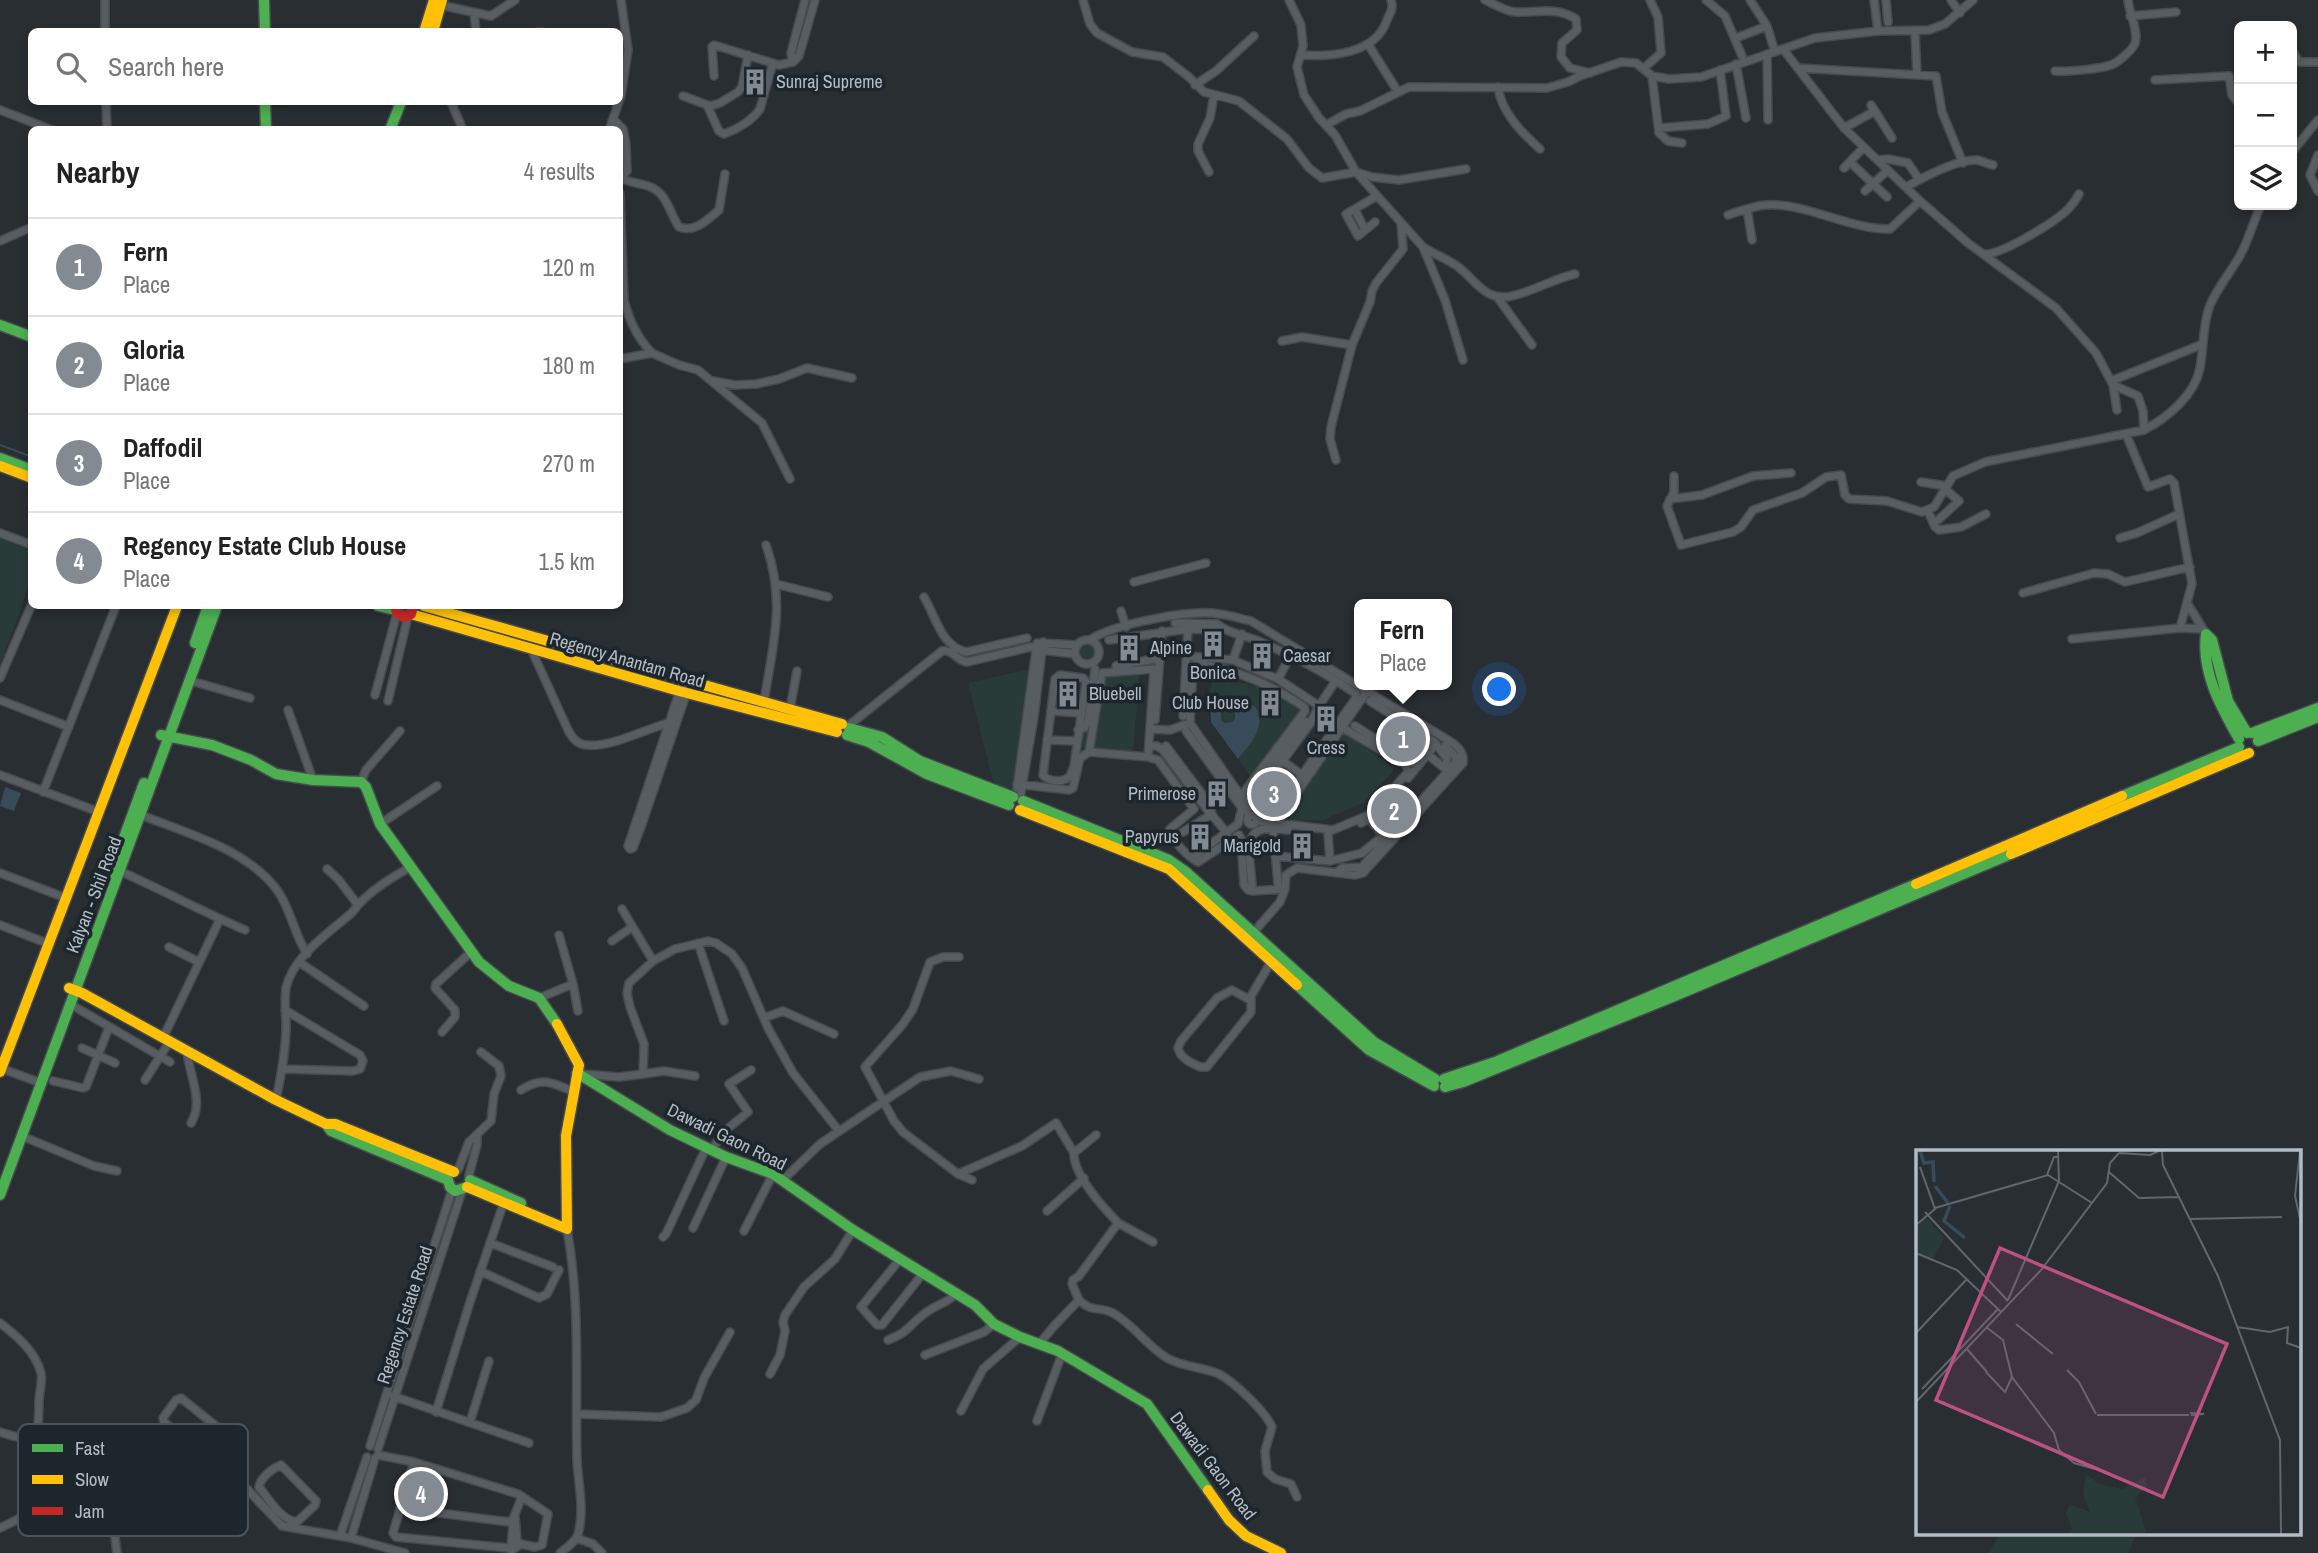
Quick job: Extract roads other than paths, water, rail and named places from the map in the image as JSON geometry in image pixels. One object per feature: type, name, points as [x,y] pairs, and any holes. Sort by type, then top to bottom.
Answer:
[{"type":"street","points":[[105,0],[105,28]]},
{"type":"street","points":[[264,0],[265,28]]},
{"type":"street","points":[[439,2],[491,16],[514,0]]},
{"type":"street","points":[[621,0],[628,50],[623,59]]},
{"type":"street","points":[[796,59],[790,53],[805,0]]},
{"type":"street","points":[[714,76],[713,45],[773,63],[786,65],[796,59],[815,0]]},
{"type":"street","points":[[1083,0],[1090,23],[1097,33],[1132,52],[1163,57],[1204,92],[1239,101],[1273,131],[1287,139],[1317,176],[1322,178],[1356,172],[1399,180],[1466,169]]},
{"type":"street","points":[[1289,0],[1301,25],[1303,46],[1297,67],[1304,95],[1340,142],[1356,172],[1423,247],[1445,300],[1463,360]]},
{"type":"street","points":[[1301,55],[1321,57],[1368,44],[1385,29],[1393,8],[1391,0]]},
{"type":"street","points":[[1485,0],[1514,12],[1547,10],[1567,13],[1576,19],[1577,30],[1562,43],[1561,57],[1570,68],[1590,73]]},
{"type":"street","points":[[1644,68],[1661,54],[1658,17],[1650,0]]},
{"type":"street","points":[[1709,3],[1723,0]]},
{"type":"street","points":[[1750,0],[1767,26],[1775,52],[1768,120]]},
{"type":"street","points":[[1878,31],[1874,0],[1885,0],[1888,22]]},
{"type":"street","points":[[1951,0],[1960,13]]},
{"type":"street","points":[[1652,76],[1685,80],[1815,38],[1878,31],[1929,30],[1945,24],[1973,0]]},
{"type":"street","points":[[2055,71],[2065,72],[2112,64],[2135,44],[2135,24],[2130,16],[2128,0]]},
{"type":"street","points":[[426,28],[439,2]]},
{"type":"street","points":[[434,28],[439,2]]},
{"type":"street","points":[[1709,3],[1725,16],[1742,57]]},
{"type":"street","points":[[2130,16],[2176,12]]},
{"type":"street","points":[[474,13],[476,28]]},
{"type":"street","points":[[1736,38],[1767,26]]},
{"type":"street","points":[[1915,32],[1917,75]]},
{"type":"street","points":[[1195,85],[1216,71],[1254,36]]},
{"type":"street","points":[[1368,44],[1398,92]]},
{"type":"street","points":[[1775,52],[1798,68],[1844,128],[1920,201],[1982,254],[2056,308],[2096,353],[2112,383],[2117,410]]},
{"type":"street","points":[[683,96],[708,105],[720,103],[741,89],[748,55]]},
{"type":"street","points":[[2297,59],[2299,62],[2318,62]]},
{"type":"street","points":[[1326,125],[1409,87],[1546,88],[1621,62],[1636,63],[1652,76],[1661,136],[1668,141],[1682,143]]},
{"type":"street","points":[[708,105],[719,131],[724,134],[731,131],[758,112],[773,63]]},
{"type":"street","points":[[1736,64],[1746,118]]},
{"type":"street","points":[[1798,68],[1936,76],[1941,112],[1963,163]]},
{"type":"street","points":[[1659,128],[1707,124],[1726,116],[1720,70]]},
{"type":"street","points":[[2155,80],[2229,76],[2234,98]]},
{"type":"street","points":[[1498,88],[1501,103],[1540,149]]},
{"type":"street","points":[[1209,172],[1198,151],[1198,144],[1210,118],[1214,95]]},
{"type":"street","points":[[106,105],[107,126]]},
{"type":"street","points":[[265,105],[266,126]]},
{"type":"street","points":[[392,126],[400,105]]},
{"type":"street","points":[[399,126],[407,105]]},
{"type":"street","points":[[452,105],[461,126]]},
{"type":"street","points":[[611,126],[618,105]]},
{"type":"street","points":[[1844,128],[1873,108],[1892,138]]},
{"type":"street","points":[[0,110],[42,126]]},
{"type":"street","points":[[614,120],[620,126]]},
{"type":"street","points":[[2297,140],[2318,120]]},
{"type":"street","points":[[623,129],[627,171],[623,176]]},
{"type":"street","points":[[1864,147],[1847,165],[1887,197]]},
{"type":"street","points":[[2318,155],[2310,175],[2318,191]]},
{"type":"street","points":[[1878,160],[1908,163],[1919,179]]},
{"type":"street","points":[[1906,187],[1919,179],[1963,163],[1978,160],[1993,165]]},
{"type":"street","points":[[1864,191],[1888,170]]},
{"type":"street","points":[[623,180],[656,189],[664,197],[678,227],[687,230],[719,210],[725,174]]},
{"type":"street","points":[[1982,254],[1994,253],[2043,228],[2067,210],[2079,194]]},
{"type":"street","points":[[1375,222],[1356,235],[1346,214],[1377,196]]},
{"type":"street","points":[[1728,215],[1767,205],[1778,205],[1873,229],[1889,229],[1920,201]]},
{"type":"street","points":[[1747,209],[1752,240]]},
{"type":"street","points":[[1674,476],[1674,492],[1667,506],[1681,545],[1733,532],[1741,527],[1753,510],[1802,494],[1826,477],[1838,474],[1843,477],[1849,499],[1887,501],[1916,511],[1928,511],[1934,507],[1953,476],[1985,462],[2144,430],[2182,402],[2196,381],[2203,344],[2203,323],[2211,301],[2240,256],[2259,210]]},
{"type":"street","points":[[1336,460],[1330,439],[1331,427],[1352,345],[1376,283],[1403,249],[1401,222]]},
{"type":"street","points":[[0,240],[28,229]]},
{"type":"street","points":[[1423,247],[1457,266],[1485,292],[1498,298],[1532,345]]},
{"type":"street","points":[[623,274],[624,300],[638,336],[652,353],[698,370],[762,423],[790,479]]},
{"type":"street","points":[[1498,298],[1513,296],[1575,274]]},
{"type":"street","points":[[0,325],[28,336]]},
{"type":"street","points":[[1282,341],[1302,337],[1352,345]]},
{"type":"street","points":[[2112,383],[2203,344]]},
{"type":"street","points":[[623,358],[652,353]]},
{"type":"street","points":[[712,381],[735,386],[756,384],[779,379],[807,368],[852,378]]},
{"type":"street","points":[[2112,383],[2138,396],[2143,411],[2144,430]]},
{"type":"street","points":[[2126,434],[2148,487],[2170,479],[2174,484],[2192,584],[2180,628]]},
{"type":"street","points":[[0,458],[28,468]]},
{"type":"street","points":[[0,466],[28,476]]},
{"type":"street","points":[[1670,499],[1702,495],[1753,476],[1791,473]]},
{"type":"street","points":[[1921,482],[1945,487],[1959,501],[1938,520]]},
{"type":"street","points":[[1928,511],[1939,530],[1961,527],[1986,514]]},
{"type":"street","points":[[2120,538],[2179,514]]},
{"type":"street","points":[[0,533],[28,544]]},
{"type":"street","points":[[764,701],[779,607],[766,545]]},
{"type":"street","points":[[1134,582],[1206,563]]},
{"type":"street","points":[[2023,593],[2094,573],[2108,574],[2125,582],[2190,567]]},
{"type":"street","points":[[776,584],[828,597]]},
{"type":"street","points":[[923,597],[947,647],[960,660],[967,662],[1038,647],[1077,645],[1102,633],[1126,627],[1175,622],[1217,624],[1222,630]]},
{"type":"street","points":[[2188,603],[2212,640],[2224,703],[2247,738]]},
{"type":"street","points":[[0,678],[30,609]]},
{"type":"street","points":[[43,792],[115,609]]},
{"type":"street","points":[[38,1082],[0,1070],[176,609]]},
{"type":"street","name":"Kalyan - Shil Road","points":[[0,1195],[207,609]]},
{"type":"street","name":"Kalyan - Shil Road","points":[[0,1175],[70,1004],[72,989],[141,815],[164,736],[216,609]]},
{"type":"street","name":"Regency Anantam Road","points":[[436,609],[764,701],[845,730]]},
{"type":"street","points":[[375,695],[396,610]]},
{"type":"street","name":"Regency Anantam Road","points":[[396,610],[402,616],[411,612],[470,632],[683,692],[845,730]]},
{"type":"street","points":[[1121,611],[1126,627]]},
{"type":"street","points":[[388,701],[411,612]]},
{"type":"street","points":[[1175,622],[1188,613],[1217,613],[1251,621],[1354,682]]},
{"type":"street","points":[[470,632],[474,619]]},
{"type":"street","points":[[2072,639],[2180,628],[2204,631]]},
{"type":"street","points":[[1183,716],[1188,629]]},
{"type":"street","points":[[1109,640],[1162,631],[1222,630],[1242,635],[1291,655],[1354,692],[1356,697],[1274,823],[1278,884]]},
{"type":"street","points":[[512,644],[517,631]]},
{"type":"street","points":[[1156,720],[1162,631]]},
{"type":"street","points":[[1233,660],[1242,635]]},
{"type":"street","points":[[947,647],[967,652],[1027,638]]},
{"type":"street","points":[[1089,752],[1099,650],[1090,640]]},
{"type":"street","points":[[1075,654],[1077,645]]},
{"type":"street","points":[[845,730],[947,647]]},
{"type":"street","points":[[1038,647],[1075,654],[1081,662],[1096,668],[1154,669],[1148,757]]},
{"type":"street","points":[[1017,801],[1038,647]]},
{"type":"street","points":[[531,649],[569,732],[579,743],[585,746],[602,744],[669,723]]},
{"type":"street","points":[[1278,679],[1291,655]]},
{"type":"street","points":[[1186,656],[1233,660],[1278,679],[1319,706]]},
{"type":"street","points":[[1116,666],[1160,658]]},
{"type":"street","points":[[1187,878],[1198,858],[1240,818],[1240,804],[1188,727],[1194,666],[1197,663],[1247,675],[1304,707],[1305,711],[1246,800]]},
{"type":"street","points":[[1078,730],[1084,728],[1088,722],[1096,668]]},
{"type":"street","points":[[790,709],[797,671]]},
{"type":"street","points":[[1060,675],[1086,680],[1080,713],[1072,773],[1067,779],[1059,781],[1044,778],[1055,679],[1060,675]]},
{"type":"street","points":[[683,692],[669,723],[638,826],[688,679]]},
{"type":"street","points":[[188,680],[250,698]]},
{"type":"street","points":[[1246,800],[1283,761],[1310,724],[1335,681]]},
{"type":"street","points":[[1250,841],[1258,830],[1274,823],[1343,728],[1367,690],[1446,745],[1462,752],[1464,763],[1367,870],[1355,875],[1292,869],[1285,877],[1285,889],[1280,902],[1253,933]]},
{"type":"street","points":[[0,700],[68,727]]},
{"type":"street","points":[[1370,701],[1434,742],[1447,758],[1448,771]]},
{"type":"street","points":[[2040,837],[2247,738],[2318,708]]},
{"type":"street","points":[[288,710],[313,780]]},
{"type":"street","points":[[1051,711],[1080,713]]},
{"type":"street","points":[[2247,738],[2318,717]]},
{"type":"street","points":[[1246,800],[1302,723],[1305,721],[1310,724]]},
{"type":"street","points":[[1355,726],[1417,766]]},
{"type":"street","points":[[1150,729],[1188,727]]},
{"type":"street","points":[[1188,727],[1246,800],[1252,820]]},
{"type":"street","points":[[1252,820],[1333,830],[1371,814],[1408,772],[1406,765],[1343,728]]},
{"type":"street","points":[[845,730],[865,731],[882,737],[920,761],[1169,860],[1369,1050],[1439,1083],[1496,1065],[2040,837],[2249,753],[2242,751],[2247,738]]},
{"type":"street","points":[[361,782],[366,770],[400,731]]},
{"type":"street","points":[[164,736],[212,745],[251,760],[276,774],[313,780],[361,782],[366,787],[380,824],[471,952],[489,972],[509,986],[539,998],[576,1056],[579,1074],[566,1136],[566,1226],[573,1261],[578,1474],[582,1502],[576,1538],[560,1553]]},
{"type":"street","points":[[1047,740],[1076,741]]},
{"type":"street","points":[[1274,823],[1328,833],[1347,829],[1369,819],[1391,798],[1435,745]]},
{"type":"street","points":[[1336,873],[1342,868],[1362,867],[1385,837],[1448,771],[1458,759],[1446,745]]},
{"type":"street","points":[[1149,746],[1157,746],[1163,750],[1227,833]]},
{"type":"street","points":[[1166,746],[1211,806],[1211,813]]},
{"type":"street","points":[[1020,785],[1071,790],[1080,758],[1089,752],[1148,757],[1158,760],[1194,808],[1170,829],[1189,856],[1198,858],[1238,835],[1252,820]]},
{"type":"street","points":[[1427,754],[1448,771]]},
{"type":"street","points":[[1283,761],[1303,776]]},
{"type":"street","points":[[0,775],[99,812]]},
{"type":"street","points":[[380,824],[437,786]]},
{"type":"street","points":[[1183,832],[1211,813]]},
{"type":"street","points":[[141,815],[214,845],[250,865],[265,877],[282,899],[297,939],[307,954]]},
{"type":"street","points":[[1369,819],[1385,837]]},
{"type":"street","points":[[1328,833],[1330,861]]},
{"type":"street","points":[[1238,835],[1241,839],[1245,888],[1252,891],[1285,889]]},
{"type":"street","points":[[1275,856],[1330,861],[1363,853],[1385,837]]},
{"type":"street","points":[[1252,885],[1249,851],[1251,847],[1275,844]]},
{"type":"street","points":[[276,1100],[282,1069],[287,985],[299,962],[327,933],[352,914],[358,905],[386,881],[411,867]]},
{"type":"street","points":[[327,869],[358,905]]},
{"type":"street","points":[[120,871],[245,930]]},
{"type":"street","points":[[0,873],[66,898]]},
{"type":"street","points":[[1187,878],[1253,933],[1273,957]]},
{"type":"street","points":[[622,909],[653,961]]},
{"type":"street","points":[[145,1080],[160,1056],[220,919]]},
{"type":"street","points":[[0,925],[49,944]]},
{"type":"street","points":[[612,941],[632,927]]},
{"type":"street","points":[[559,935],[578,1012]]},
{"type":"street","points":[[698,943],[724,1021]]},
{"type":"street","points":[[643,1074],[644,1044],[630,1007],[627,993],[629,983],[653,961],[675,949],[698,943],[716,943],[732,954],[742,968],[793,1073],[839,1131]]},
{"type":"street","points":[[169,947],[200,962]]},
{"type":"street","points":[[442,1032],[455,1017],[455,1010],[439,994],[435,988],[436,984],[471,952]]},
{"type":"street","points":[[959,957],[943,957],[930,962],[908,1017],[865,1064],[894,1121],[903,1132],[958,1174],[972,1180]]},
{"type":"street","points":[[1250,1000],[1232,990],[1217,998],[1181,1041],[1178,1048],[1181,1055],[1200,1068],[1207,1066],[1251,1012],[1250,1000],[1273,957]]},
{"type":"street","points":[[299,962],[364,1006]]},
{"type":"street","points":[[539,998],[573,984]]},
{"type":"street","points":[[72,989],[276,1100],[326,1124],[335,1124],[401,1156],[566,1226]]},
{"type":"street","points":[[70,1004],[170,1062]]},
{"type":"street","points":[[53,1082],[85,1088],[111,1008]]},
{"type":"street","points":[[282,1069],[357,1071],[363,1065],[359,1055],[285,1010]]},
{"type":"street","points":[[764,1018],[783,1011],[834,1034]]},
{"type":"street","points":[[142,1044],[150,1030]]},
{"type":"street","points":[[82,1048],[115,1063]]},
{"type":"street","points":[[187,1050],[188,1066],[194,1074],[196,1111],[191,1123]]},
{"type":"street","points":[[460,1181],[469,1142],[491,1121],[494,1094],[501,1076],[499,1066],[481,1052]]},
{"type":"street","points":[[663,1237],[708,1149],[748,1112],[729,1084],[751,1070]]},
{"type":"street","points":[[579,1074],[619,1077],[664,1071],[695,1076]]},
{"type":"street","points":[[783,1180],[820,1144],[920,1077],[951,1071],[979,1079]]},
{"type":"street","name":"Dawadi Gaon Road","points":[[579,1074],[670,1130],[726,1157],[773,1174],[853,1230],[975,1305],[994,1324],[1062,1354],[1147,1404],[1229,1520],[1246,1536],[1281,1553]]},
{"type":"street","points":[[521,1090],[537,1081],[556,1084],[575,1092]]},
{"type":"street","points":[[958,1174],[1023,1146],[1056,1123],[1074,1153],[1074,1163],[1091,1193],[1118,1223],[1153,1242]]},
{"type":"street","points":[[1074,1153],[1096,1135]]},
{"type":"street","points":[[22,1136],[94,1166],[117,1171]]},
{"type":"street","points":[[693,1228],[726,1157]]},
{"type":"street","points":[[744,1231],[773,1174]]},
{"type":"street","points":[[1047,1210],[1084,1178]]},
{"type":"street","name":"Regency Estate Road","points":[[351,1538],[374,1453],[386,1394],[419,1289],[460,1181]]},
{"type":"street","name":"Regency Estate Road","points":[[340,1536],[395,1397],[429,1292],[460,1181]]},
{"type":"street","points":[[436,1412],[505,1200]]},
{"type":"street","points":[[1118,1223],[1079,1276],[1073,1280],[1072,1284],[1080,1300],[1086,1307],[1106,1310],[1125,1320],[1167,1358],[1219,1374],[1233,1383],[1272,1427],[1265,1451],[1267,1472],[1275,1479],[1291,1484],[1297,1497]]},
{"type":"street","points":[[770,1374],[780,1355],[785,1315],[812,1278],[835,1259],[853,1230]]},
{"type":"street","points":[[480,1271],[539,1298],[547,1294],[556,1268],[490,1242]]},
{"type":"street","points":[[901,1258],[861,1307],[877,1325],[882,1325],[924,1272]]},
{"type":"street","points":[[419,1289],[429,1292]]},
{"type":"street","points":[[888,1340],[902,1334],[925,1312],[950,1301],[957,1293]]},
{"type":"street","points":[[1039,1344],[1080,1300]]},
{"type":"street","points":[[0,1323],[26,1345],[41,1374],[40,1424]]},
{"type":"street","points":[[925,1355],[976,1336],[994,1324]]},
{"type":"street","points":[[577,1414],[660,1417],[687,1408],[696,1401],[704,1378],[730,1332]]},
{"type":"street","points":[[961,1411],[983,1369],[1020,1337]]},
{"type":"street","points":[[1037,1422],[1062,1354]]},
{"type":"street","points":[[470,1422],[489,1361]]},
{"type":"street","points":[[386,1394],[529,1443]]},
{"type":"street","points":[[166,1424],[163,1418],[176,1400],[181,1398],[213,1424]]},
{"type":"street","points":[[0,1432],[18,1436]]},
{"type":"street","points":[[374,1453],[414,1462],[520,1496],[548,1514],[542,1545],[535,1547],[517,1541],[515,1514]]},
{"type":"street","points":[[414,1462],[393,1533],[396,1537],[509,1548],[511,1551],[521,1544]]},
{"type":"street","points":[[248,1490],[269,1506],[288,1520],[297,1522],[316,1501],[281,1465],[276,1466],[259,1484],[269,1506],[282,1526],[351,1538],[402,1552]]},
{"type":"street","points":[[509,1522],[515,1514],[520,1496]]},
{"type":"street","points":[[400,1508],[509,1522],[514,1528],[509,1548]]},
{"type":"street","points":[[0,1528],[18,1519]]},
{"type":"street","points":[[576,1538],[593,1544],[601,1553]]},
{"type":"water","points":[[1210,692],[1213,696],[1229,700],[1227,707],[1221,712],[1221,720],[1224,723],[1235,719],[1232,708],[1234,701],[1255,706],[1258,728],[1238,759],[1211,722]]},
{"type":"water","points":[[5,787],[21,793],[14,811],[0,806]]},
{"type":"waterway","points":[[0,445],[28,456]]},
{"type":"place","name":"Sunraj Supreme","points":[[755,82]]},
{"type":"place","name":"Bonica","points":[[1213,644]]},
{"type":"place","name":"Alpine","points":[[1129,648]]},
{"type":"place","name":"Caesar","points":[[1262,656]]},
{"type":"place","name":"Bluebell","points":[[1068,694]]},
{"type":"place","name":"Club House","points":[[1270,703]]},
{"type":"place","name":"Cress","points":[[1326,719]]},
{"type":"place","name":"Fern","points":[[1403,739]]},
{"type":"place","name":"Primerose","points":[[1217,794]]},
{"type":"place","name":"Daffodil","points":[[1274,794]]},
{"type":"place","name":"Gloria","points":[[1394,811]]},
{"type":"place","name":"Papyrus","points":[[1200,837]]},
{"type":"place","name":"Marigold","points":[[1302,846]]},
{"type":"place","name":"Regency Estate Club House","points":[[421,1494]]}]
